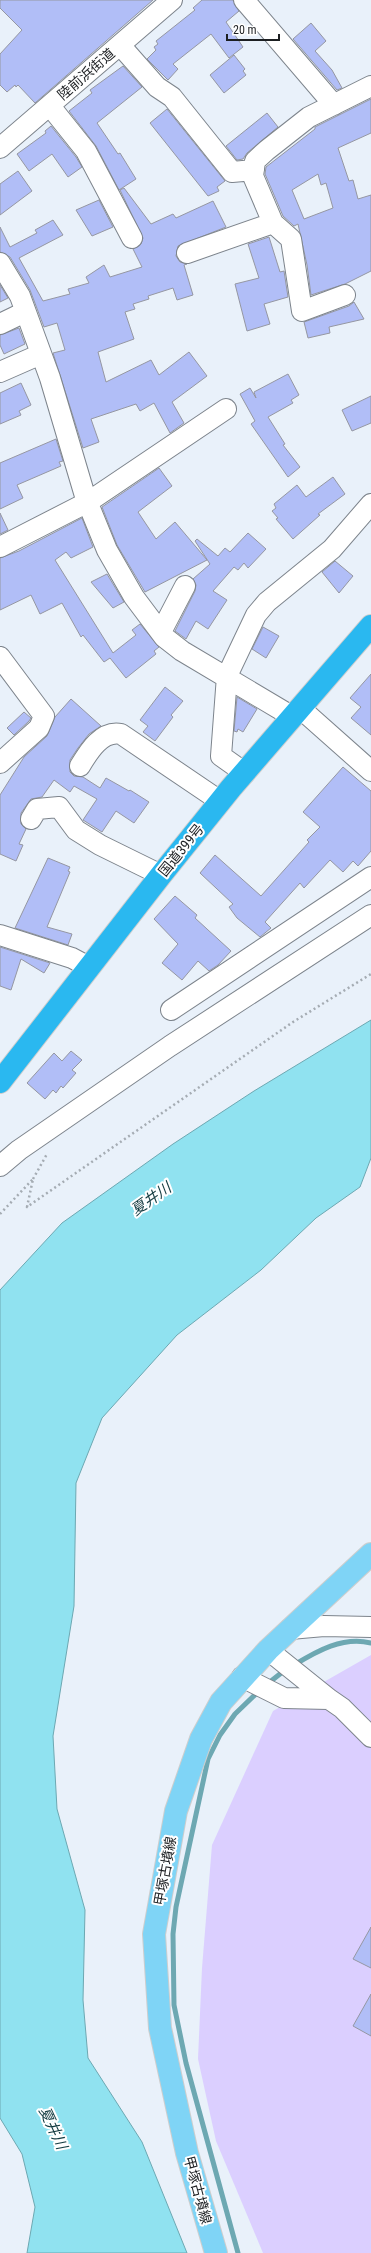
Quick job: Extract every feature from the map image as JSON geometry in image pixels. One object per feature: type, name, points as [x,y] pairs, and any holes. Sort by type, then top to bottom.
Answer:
[{"type":"highway","name":"国道399号","points":[[0,1082],[220,801],[371,626]]},
{"type":"main road","name":"甲塚古墳線","points":[[216,2253],[187,2153],[160,2028],[154,1934],[176,1811],[201,1739],[222,1702],[249,1681],[274,1655],[290,1629],[371,1554]]},
{"type":"street","name":"陸前浜街道","points":[[0,148],[172,0]]},
{"type":"street","points":[[244,0],[334,105]]},
{"type":"street","points":[[120,45],[157,87],[172,97],[232,172],[254,170]]},
{"type":"street","points":[[345,295],[302,311],[291,239],[272,223],[253,176],[255,161],[266,150],[309,117],[371,86]]},
{"type":"street","points":[[50,106],[86,151],[132,238]]},
{"type":"street","points":[[187,253],[272,223]]},
{"type":"street","points":[[0,263],[20,296],[50,378],[88,502],[107,550],[134,597],[161,632],[182,651],[296,712],[371,771]]},
{"type":"street","points":[[0,324],[25,312]]},
{"type":"street","points":[[0,372],[41,354]]},
{"type":"street","points":[[0,547],[88,502],[226,409]]},
{"type":"street","points":[[244,773],[221,756],[227,676],[256,615],[266,602],[332,549],[371,504]]},
{"type":"street","points":[[161,632],[184,586]]},
{"type":"street","points":[[0,657],[44,716],[39,728],[0,763]]},
{"type":"street","points":[[80,766],[93,746],[113,732],[121,734],[220,801]]},
{"type":"street","points":[[31,819],[37,809],[58,806],[76,830],[100,845],[161,875]]},
{"type":"street","points":[[171,1010],[371,877]]},
{"type":"street","points":[[0,1166],[19,1150],[170,1046],[371,915]]},
{"type":"street","points":[[0,934],[72,958],[89,967]]},
{"type":"street","points":[[0,1154],[19,1150]]},
{"type":"street","points":[[290,1629],[324,1626],[371,1628]]},
{"type":"street","points":[[274,1655],[322,1694],[342,1708],[371,1737]]},
{"type":"street","points":[[249,1681],[284,1698],[322,1694]]},
{"type":"path","points":[[0,1214],[33,1179],[27,1207],[293,1022],[371,974]]},
{"type":"shaded area","points":[[371,1655],[371,2253],[263,2253],[216,2141],[198,2059],[202,1968],[212,1845],[273,1711]]},
{"type":"water","name":"夏井川","points":[[371,1020],[371,1158],[360,1187],[316,1218],[261,1270],[177,1335],[102,1418],[76,1483],[74,1606],[53,1736],[57,1809],[85,1910],[83,2000],[88,2058],[142,2142],[187,2253],[27,2253],[35,2207],[22,2154],[0,2118],[0,1290],[62,1223],[173,1144],[254,1091]]},
{"type":"building","points":[[0,0],[153,0],[35,103],[18,85],[16,87],[15,85],[7,92],[0,85],[0,54],[22,30],[0,8]]},
{"type":"building","points":[[202,0],[233,0],[239,11],[226,22],[243,47],[229,58],[211,34],[173,64],[178,69],[168,80],[147,59],[156,50],[154,47],[158,44],[156,41],[195,10],[193,8]]},
{"type":"building","points":[[311,23],[326,41],[315,51],[332,70],[342,88],[337,90],[293,39]]},
{"type":"building","points":[[234,55],[245,69],[243,71],[246,75],[224,93],[210,75]]},
{"type":"building","points":[[123,66],[142,87],[97,123],[118,154],[120,153],[136,179],[119,190],[96,146],[69,111],[92,93],[90,90]]},
{"type":"building","points":[[371,99],[371,133],[338,148],[349,181],[353,180],[358,199],[371,195],[371,271],[345,284],[311,295],[307,265],[298,224],[294,226],[283,216],[265,174],[266,167],[315,129],[315,127]],"holes":[[[318,174],[321,185],[326,183],[333,208],[304,219],[292,190]]]},
{"type":"building","points":[[167,109],[225,181],[217,187],[219,191],[208,196],[150,123]]},
{"type":"building","points":[[267,113],[278,127],[247,153],[243,159],[237,160],[226,146]]},
{"type":"building","points":[[51,126],[76,157],[82,167],[68,177],[52,154],[29,171],[17,154],[46,133],[45,131]]},
{"type":"building","points":[[18,171],[32,191],[0,215],[0,184]]},
{"type":"building","points":[[124,188],[151,224],[173,214],[176,218],[213,201],[226,227],[178,246],[176,256],[180,262],[187,264],[184,265],[193,295],[177,300],[173,288],[148,296],[149,299],[133,304],[135,309],[125,312],[134,339],[98,352],[106,382],[151,360],[159,375],[189,352],[207,376],[172,402],[184,423],[170,433],[154,403],[140,411],[136,404],[91,419],[99,442],[83,448],[53,353],[65,350],[57,323],[44,327],[30,290],[10,257],[0,252],[0,227],[10,247],[37,233],[35,230],[53,220],[63,235],[19,258],[43,301],[70,294],[68,289],[89,283],[86,277],[104,265],[110,277],[142,267],[133,249],[141,244],[143,238],[120,190]]},
{"type":"building","points":[[99,200],[113,227],[92,236],[76,210]]},
{"type":"building","points":[[269,237],[280,272],[284,271],[288,297],[264,304],[270,324],[247,331],[235,284],[259,278],[248,244]]},
{"type":"building","points":[[0,285],[8,298],[0,302]]},
{"type":"building","points":[[354,302],[364,319],[329,327],[330,333],[308,338],[304,322],[349,306]]},
{"type":"building","points":[[19,328],[25,344],[4,354],[0,345],[0,335]]},
{"type":"building","points":[[288,374],[299,395],[291,400],[293,403],[268,417],[285,444],[283,445],[300,467],[288,477],[251,424],[255,421],[240,394],[250,388],[256,398],[254,392]]},
{"type":"building","points":[[21,383],[31,405],[19,411],[21,415],[0,424],[0,393]]},
{"type":"building","points":[[371,396],[371,423],[352,431],[342,410]]},
{"type":"building","points":[[56,439],[63,461],[59,462],[61,466],[17,485],[23,498],[0,509],[0,463]]},
{"type":"building","points":[[159,468],[172,486],[138,512],[156,539],[175,522],[207,560],[145,592],[117,545],[102,507]]},
{"type":"building","points":[[333,477],[345,494],[318,514],[320,515],[293,539],[276,519],[278,518],[272,511],[276,508],[274,504],[297,485],[306,497]]},
{"type":"building","points":[[0,513],[8,530],[0,534]]},
{"type":"building","points":[[82,518],[93,547],[71,558],[66,552],[55,560],[113,653],[136,635],[132,630],[140,624],[159,647],[154,651],[156,654],[126,678],[110,658],[104,662],[83,635],[81,637],[62,603],[40,614],[31,595],[0,610],[0,558],[19,551]]},
{"type":"building","points":[[248,533],[266,549],[248,568],[244,563],[238,570],[234,567],[213,591],[227,600],[208,629],[196,621],[186,639],[175,631],[195,591],[196,585],[193,579],[210,564],[195,541],[197,539],[218,556],[225,548],[230,552]]},
{"type":"building","points":[[335,561],[353,576],[339,593],[322,572]]},
{"type":"building","points":[[107,574],[124,602],[113,608],[91,582]]},
{"type":"building","points":[[263,627],[279,636],[266,658],[252,649]]},
{"type":"building","points":[[371,674],[371,735],[351,718],[361,707],[350,698]]},
{"type":"building","points":[[165,687],[183,701],[171,715],[173,717],[155,741],[143,732],[148,726],[140,720]]},
{"type":"building","points":[[237,697],[257,709],[243,732],[238,729],[237,732],[234,731]]},
{"type":"building","points":[[71,699],[101,726],[89,734],[78,748],[70,760],[70,772],[74,776],[83,777],[100,788],[106,778],[129,791],[130,790],[149,802],[134,823],[116,811],[102,832],[83,820],[97,799],[74,786],[70,792],[54,780],[42,797],[31,799],[21,813],[21,824],[26,829],[19,844],[23,845],[16,861],[0,854],[0,795],[24,757],[47,736],[55,717]]},
{"type":"building","points":[[24,712],[31,718],[14,735],[7,728]]},
{"type":"building","points":[[343,767],[371,791],[371,851],[358,866],[353,861],[343,872],[330,860],[304,888],[300,883],[265,922],[271,928],[260,937],[237,918],[229,907],[233,904],[200,873],[215,855],[261,896],[309,842],[307,840],[320,827],[303,812]]},
{"type":"building","points":[[48,858],[70,867],[68,871],[70,872],[47,927],[72,934],[68,945],[15,928]]},
{"type":"building","points":[[175,896],[197,915],[195,918],[231,951],[218,965],[209,971],[198,961],[182,980],[162,963],[178,944],[154,919]]},
{"type":"building","points":[[0,947],[50,963],[44,973],[21,959],[11,990],[0,986]]},
{"type":"building","points":[[71,1051],[82,1060],[72,1070],[76,1073],[63,1088],[61,1086],[56,1093],[53,1090],[45,1099],[27,1083],[54,1053],[62,1061]]},
{"type":"building","points":[[371,1927],[371,1968],[353,1959]]},
{"type":"building","points":[[371,1994],[371,2036],[353,2026]]},
{"type":"waterway","points":[[294,1665],[321,1650],[340,1643],[361,1641],[371,1643]]},
{"type":"waterway","points":[[266,1685],[285,1670]]},
{"type":"waterway","points":[[238,2253],[186,2063],[174,2005],[173,1934],[176,1907],[208,1759],[220,1735],[235,1714],[260,1690]]}]
